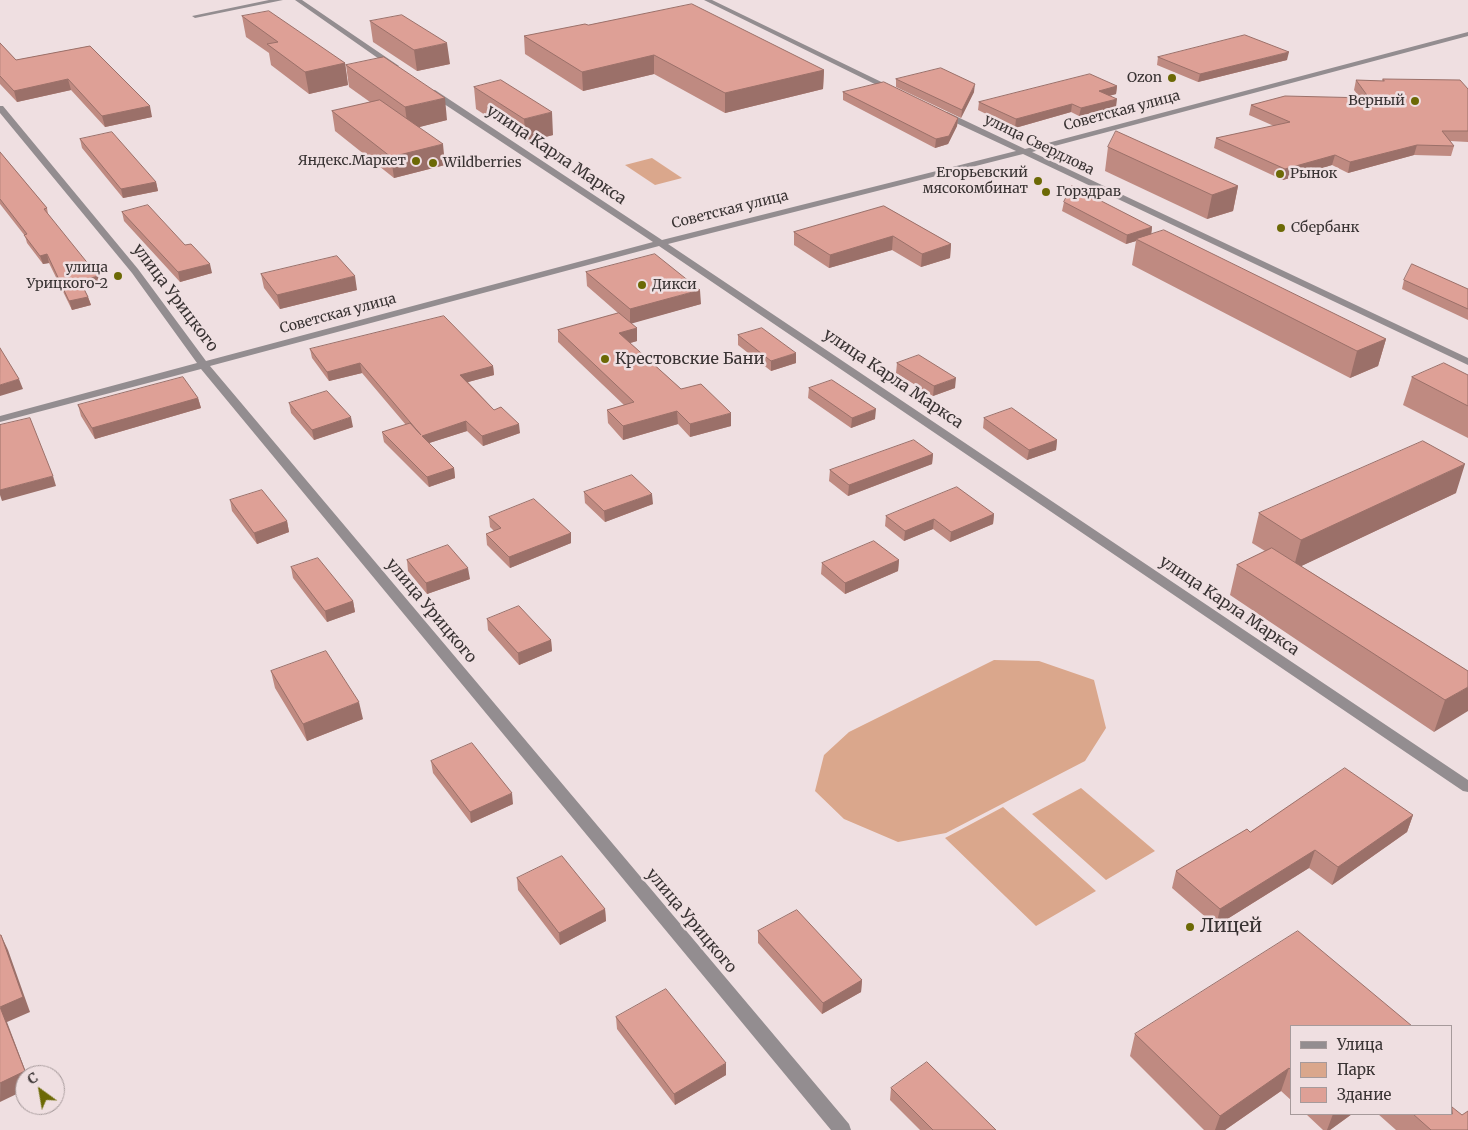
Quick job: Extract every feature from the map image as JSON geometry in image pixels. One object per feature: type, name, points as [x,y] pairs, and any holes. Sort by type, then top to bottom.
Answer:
[{"type":"street","points":[[195,16],[280,0]]},
{"type":"street","points":[[298,0],[400,70]]},
{"type":"street","points":[[707,0],[903,95]]},
{"type":"street","name":"Советская улица","points":[[0,419],[660,243],[1022,152],[1468,34]]},
{"type":"street","name":"улица Карла Маркса","points":[[423,85],[740,295],[1468,787]]},
{"type":"street","name":"улица Урицкого","points":[[0,108],[135,271],[204,366],[842,1130]]},
{"type":"street","name":"улица Свердлова","points":[[937,111],[1468,362]]},
{"type":"green space","points":[[652,158],[682,178],[655,185],[625,165]]},
{"type":"green space","points":[[994,660],[1039,661],[1094,680],[1106,728],[1085,761],[946,833],[898,842],[844,819],[815,791],[824,755],[849,732]]},
{"type":"green space","points":[[1081,788],[1155,851],[1106,880],[1032,814]]},
{"type":"green space","points":[[1003,807],[1096,891],[1036,926],[945,838]]},
{"type":"building","points":[[692,4],[824,70],[725,93],[654,55],[582,72],[524,36],[588,25]]},
{"type":"building","points":[[269,11],[345,63],[305,72],[267,44],[278,42],[242,16]]},
{"type":"building","points":[[402,15],[447,43],[414,50],[370,21]]},
{"type":"building","points":[[1245,35],[1289,52],[1200,74],[1158,57]]},
{"type":"building","points":[[0,43],[16,60],[90,46],[150,106],[102,116],[68,79],[14,91],[0,76]]},
{"type":"building","points":[[384,57],[445,98],[405,107],[346,65]]},
{"type":"building","points":[[941,68],[975,84],[962,110],[896,79]]},
{"type":"building","points":[[1090,74],[1117,86],[1099,91],[1117,99],[1081,108],[1072,104],[1016,119],[979,102]]},
{"type":"building","points":[[1383,79],[1460,80],[1468,89],[1468,131],[1442,131],[1454,146],[1417,145],[1350,162],[1335,155],[1285,169],[1216,138],[1290,122],[1251,105],[1285,96],[1369,98],[1356,80],[1384,81]]},
{"type":"building","points":[[501,80],[552,112],[524,119],[474,87]]},
{"type":"building","points":[[884,82],[958,118],[949,136],[936,139],[843,92]]},
{"type":"building","points":[[380,100],[443,144],[391,157],[332,111]]},
{"type":"building","points":[[1116,131],[1238,186],[1212,195],[1108,147]]},
{"type":"building","points":[[112,132],[156,182],[121,189],[80,139]]},
{"type":"building","points":[[0,152],[47,208],[44,209],[98,276],[80,281],[88,297],[69,301],[47,254],[40,256],[24,235],[27,234],[0,199]]},
{"type":"building","points":[[1072,186],[1152,227],[1127,235],[1064,202]]},
{"type":"building","points":[[148,205],[185,245],[191,244],[210,264],[178,272],[122,212]]},
{"type":"building","points":[[884,206],[951,244],[922,254],[893,236],[830,255],[794,232]]},
{"type":"building","points":[[1164,230],[1386,339],[1357,351],[1136,239]]},
{"type":"building","points":[[655,254],[700,290],[630,309],[586,272]]},
{"type":"building","points":[[337,256],[355,276],[277,295],[261,274]]},
{"type":"building","points":[[1412,264],[1468,289],[1468,309],[1404,280]]},
{"type":"building","points":[[619,313],[637,328],[619,333],[681,389],[701,384],[731,413],[690,424],[677,411],[623,426],[607,410],[634,402],[558,330]]},
{"type":"building","points":[[444,316],[493,366],[460,375],[494,410],[501,407],[519,424],[482,436],[466,421],[422,436],[454,468],[427,477],[382,432],[410,423],[421,435],[360,363],[327,372],[310,349]]},
{"type":"building","points":[[762,328],[796,353],[771,361],[738,335]]},
{"type":"building","points":[[0,348],[19,379],[0,385]]},
{"type":"building","points":[[919,355],[956,378],[934,386],[897,363]]},
{"type":"building","points":[[1444,363],[1468,375],[1468,406],[1412,377]]},
{"type":"building","points":[[183,377],[198,398],[92,428],[78,405]]},
{"type":"building","points":[[832,380],[876,409],[852,418],[809,388]]},
{"type":"building","points":[[327,391],[351,417],[312,430],[289,403]]},
{"type":"building","points":[[1012,408],[1057,440],[1029,450],[984,418]]},
{"type":"building","points":[[30,418],[53,476],[0,490],[0,425]]},
{"type":"building","points":[[914,440],[933,454],[849,485],[830,470]]},
{"type":"building","points":[[1423,441],[1465,464],[1301,540],[1259,513]]},
{"type":"building","points":[[632,475],[652,494],[604,511],[584,492]]},
{"type":"building","points":[[957,487],[994,514],[951,532],[934,519],[905,531],[886,516]]},
{"type":"building","points":[[262,490],[287,521],[254,533],[230,500]]},
{"type":"building","points":[[534,499],[571,533],[509,557],[486,534],[501,528],[489,517]]},
{"type":"building","points":[[874,541],[899,560],[845,583],[822,563]]},
{"type":"building","points":[[448,545],[468,568],[426,583],[407,560]]},
{"type":"building","points":[[1272,548],[1468,671],[1468,687],[1445,700],[1237,565]]},
{"type":"building","points":[[318,558],[353,601],[325,611],[291,567]]},
{"type":"building","points":[[519,606],[551,640],[518,653],[487,619]]},
{"type":"building","points":[[326,651],[359,702],[303,724],[271,671]]},
{"type":"building","points":[[472,743],[512,793],[470,812],[431,761]]},
{"type":"building","points":[[1345,768],[1413,815],[1338,867],[1315,850],[1220,909],[1176,871],[1247,829],[1250,832]]},
{"type":"building","points":[[562,856],[605,909],[559,933],[517,878]]},
{"type":"building","points":[[797,910],[862,980],[823,1003],[758,931]]},
{"type":"building","points":[[1298,931],[1411,1025],[1290,1025],[1290,1069],[1220,1116],[1135,1034]]},
{"type":"building","points":[[0,935],[23,997],[0,1007]]},
{"type":"building","points":[[666,989],[726,1063],[674,1094],[616,1017]]},
{"type":"building","points":[[0,1007],[23,1065],[15,1065],[15,1076],[0,1083]]},
{"type":"building","points":[[927,1062],[996,1130],[933,1130],[891,1088]]},
{"type":"building","points":[[1453,1108],[1462,1115],[1468,1111],[1468,1130],[1431,1130],[1414,1115],[1453,1115]]},
{"type":"place","name":"Ozon","points":[[1172,78]]},
{"type":"place","name":"Верный","points":[[1415,101]]},
{"type":"place","name":"Яндекс.Маркет","points":[[416,161]]},
{"type":"place","name":"Wildberries","points":[[433,163]]},
{"type":"place","name":"Рынок","points":[[1280,174]]},
{"type":"place","name":"Егорьевский мясокомбинат","points":[[1038,181]]},
{"type":"place","name":"Горздрав","points":[[1046,192]]},
{"type":"place","name":"Сбербанк","points":[[1281,228]]},
{"type":"place","name":"улица Урицкого-2","points":[[118,276]]},
{"type":"place","name":"Дикси","points":[[642,285]]},
{"type":"place","name":"Крестовские Бани","points":[[605,359]]},
{"type":"place","name":"Лицей","points":[[1190,927]]}]
